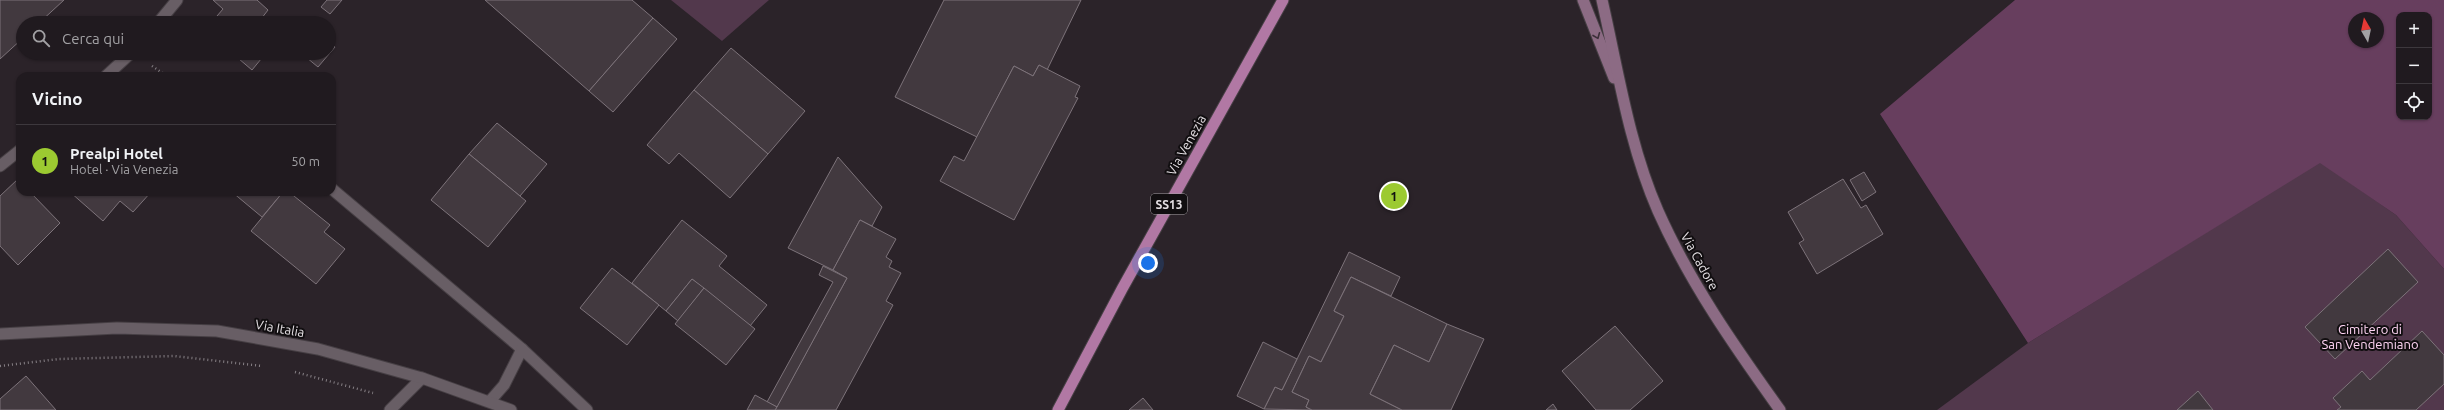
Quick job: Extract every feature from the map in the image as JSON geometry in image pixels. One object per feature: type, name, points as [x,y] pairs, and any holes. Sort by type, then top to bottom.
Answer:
[{"type":"main road","name":"Via Venezia","points":[[1058,410],[1122,289],[1283,0]]},
{"type":"main road","points":[[1583,0],[1627,110]]},
{"type":"main road","points":[[1602,0],[1627,110]]},
{"type":"main road","name":"Via Cadore","points":[[1627,110],[1644,172],[1658,211],[1684,263],[1724,331],[1780,410]]},
{"type":"street","points":[[164,16],[177,0]]},
{"type":"street","points":[[110,72],[123,60]]},
{"type":"street","points":[[0,166],[16,153]]},
{"type":"street","points":[[336,192],[522,349],[587,410]]},
{"type":"street","name":"Via Italia","points":[[0,334],[117,328],[217,331],[318,349],[422,378],[490,401],[511,410]]},
{"type":"street","points":[[490,401],[504,385],[522,349]]},
{"type":"street","points":[[390,410],[422,378]]},
{"type":"path","points":[[0,366],[59,359],[174,356],[266,366]]},
{"type":"path","points":[[289,370],[399,400]]},
{"type":"green space","points":[[671,0],[769,0],[722,41]]},
{"type":"green space","name":"Cimitero di San Vendemiano","points":[[2320,162],[2396,215],[2444,269],[2444,410],[1937,410],[2028,343]]},
{"type":"shaded area","points":[[2015,0],[2444,0],[2444,269],[2396,215],[2320,163],[2028,343],[1880,114]]},
{"type":"building","points":[[0,0],[64,0],[47,16],[16,16],[16,44],[0,59]]},
{"type":"building","points":[[213,0],[257,0],[268,10],[263,16],[217,16],[223,9]]},
{"type":"building","points":[[327,0],[342,0],[330,14],[321,7]]},
{"type":"building","points":[[485,0],[632,0],[653,18],[589,91]]},
{"type":"building","points":[[944,0],[1081,0],[1047,70],[1039,65],[1033,76],[1014,66],[977,137],[895,97]]},
{"type":"building","points":[[653,18],[677,39],[613,112],[589,91]]},
{"type":"building","points":[[731,48],[805,111],[768,154],[694,90]]},
{"type":"building","points":[[240,60],[260,60],[252,70]]},
{"type":"building","points":[[310,60],[324,60],[318,67]]},
{"type":"building","points":[[1039,65],[1080,86],[1075,97],[1078,98],[1014,220],[940,181],[954,156],[964,161],[1014,66],[1033,76]]},
{"type":"building","points":[[694,90],[768,154],[730,198],[679,153],[669,164],[647,145]]},
{"type":"building","points":[[497,123],[547,164],[520,196],[469,154]]},
{"type":"building","points":[[469,154],[526,201],[488,247],[431,200]]},
{"type":"building","points":[[838,157],[882,207],[872,226],[860,220],[833,270],[788,248]]},
{"type":"building","points":[[1864,172],[1876,192],[1862,201],[1850,180]]},
{"type":"building","points":[[1843,179],[1861,208],[1866,205],[1883,234],[1817,274],[1799,243],[1804,240],[1788,212]]},
{"type":"building","points":[[16,181],[16,196],[34,196],[60,223],[18,265],[0,246],[0,196]]},
{"type":"building","points":[[75,196],[147,196],[133,212],[120,201],[103,221]]},
{"type":"building","points":[[237,196],[280,196],[262,217]]},
{"type":"building","points":[[280,196],[294,196],[330,225],[324,232],[345,249],[316,284],[251,231]]},
{"type":"building","points":[[682,220],[727,256],[719,266],[767,305],[750,326],[692,279],[666,311],[632,283]]},
{"type":"building","points":[[860,220],[896,239],[886,257],[892,261],[889,267],[901,273],[886,301],[893,305],[836,410],[775,410],[847,278],[833,270]]},
{"type":"building","points":[[2388,249],[2418,282],[2335,359],[2305,327]]},
{"type":"building","points":[[1349,252],[1400,277],[1391,296],[1351,277],[1334,311],[1344,316],[1321,362],[1309,356],[1292,392],[1309,400],[1306,407],[1312,410],[1264,409],[1275,387],[1282,390]]},
{"type":"building","points":[[823,266],[847,278],[777,407],[767,402],[833,282],[819,275]]},
{"type":"building","points":[[612,268],[659,305],[627,345],[580,308]]},
{"type":"building","points":[[1351,277],[1447,324],[1429,362],[1394,345],[1370,394],[1402,410],[1312,410],[1306,407],[1309,400],[1292,392],[1309,356],[1321,362],[1344,316],[1334,311]]},
{"type":"building","points":[[692,279],[704,288],[678,321],[666,311]]},
{"type":"building","points":[[704,288],[755,329],[726,365],[675,324]]},
{"type":"building","points":[[1447,324],[1484,339],[1451,410],[1402,410],[1370,394],[1394,345],[1429,362]]},
{"type":"building","points":[[1615,326],[1663,381],[1630,410],[1596,410],[1562,371]]},
{"type":"building","points":[[2422,331],[2444,355],[2444,384],[2416,410],[2337,410],[2341,407],[2333,398],[2362,371],[2370,380]]},
{"type":"building","points":[[1263,342],[1297,359],[1282,390],[1275,387],[1264,409],[1237,396]]},
{"type":"building","points":[[26,376],[56,410],[0,410],[0,399]]},
{"type":"building","points":[[2198,391],[2213,410],[2177,410]]},
{"type":"building","points":[[755,395],[777,407],[775,410],[747,410]]},
{"type":"building","points":[[1143,398],[1153,410],[1129,410]]},
{"type":"building","points":[[1553,404],[1557,410],[1546,410]]},
{"type":"place","name":"Prealpi Hotel","points":[[1394,196]]}]
